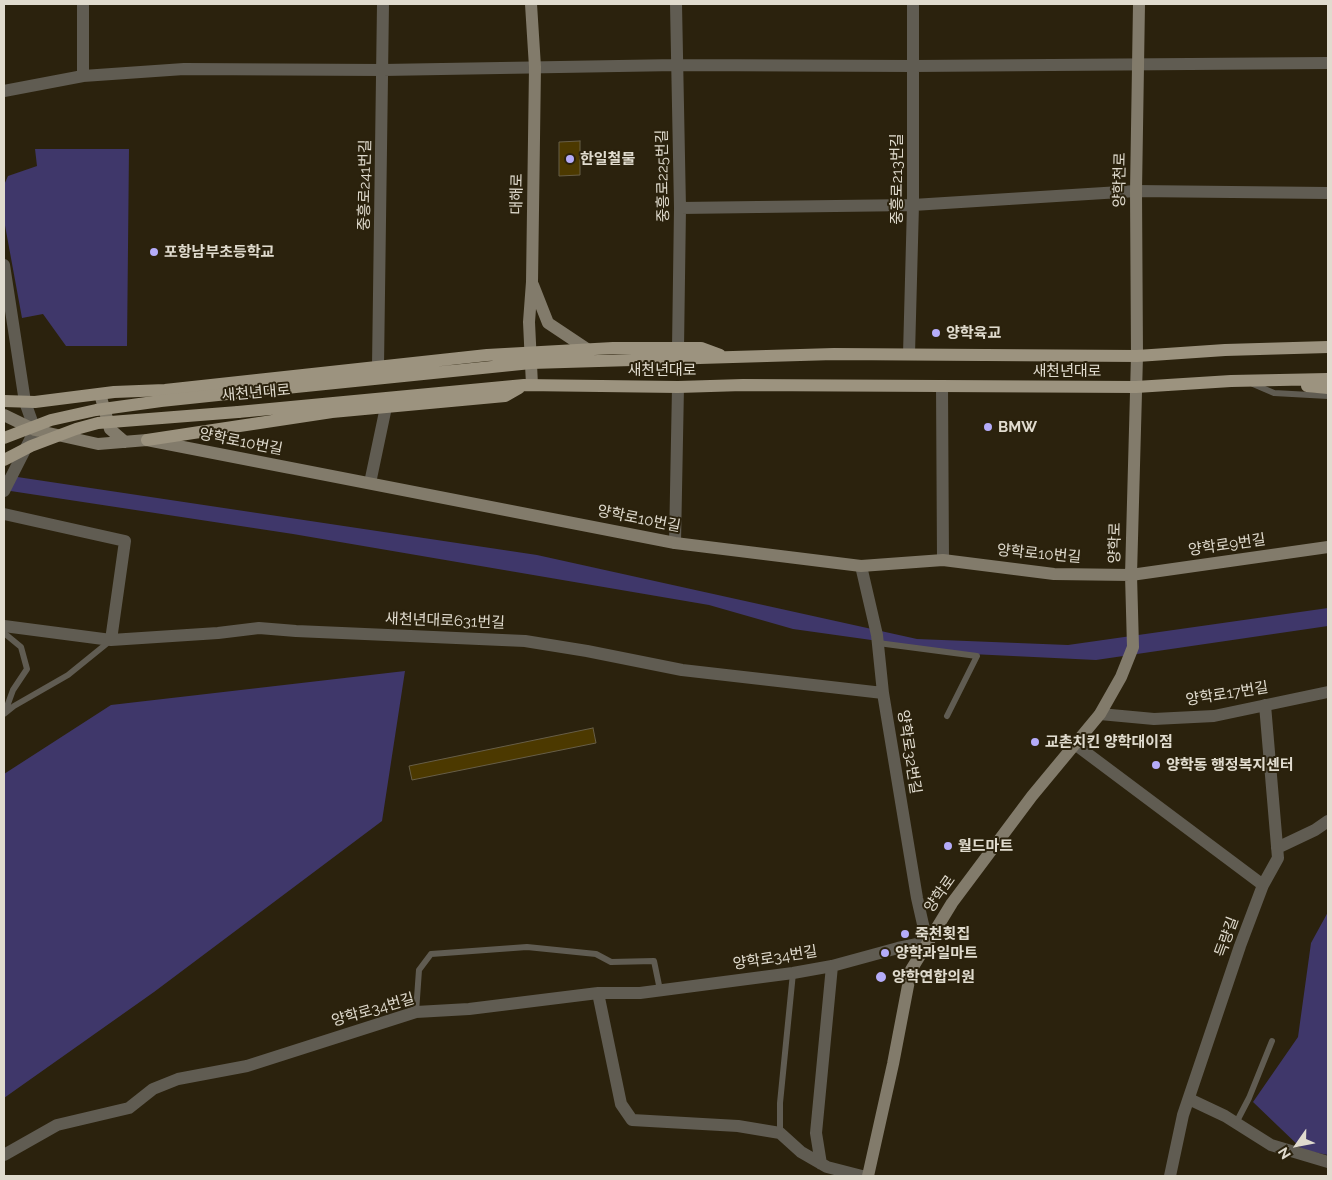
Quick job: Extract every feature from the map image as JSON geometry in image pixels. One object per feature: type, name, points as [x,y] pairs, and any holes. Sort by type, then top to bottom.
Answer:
[{"type":"main road","name":"대해로","points":[[528,385],[531,358],[535,67],[531,4]]},
{"type":"main road","name":"양학천로","points":[[1137,356],[1136,191],[1139,4]]},
{"type":"main road","points":[[532,282],[548,323],[588,349]]},
{"type":"main road","name":"새천년대로","points":[[4,438],[51,420],[96,410],[531,358],[678,360],[725,356],[834,354],[1137,356],[1225,350],[1328,347]]},
{"type":"main road","points":[[4,401],[25,402],[100,394],[166,390],[487,355],[531,358],[588,349],[701,348],[725,356]]},
{"type":"main road","name":"양학로","points":[[868,1176],[893,1064],[911,970],[952,903],[1032,796],[1100,714],[1121,676],[1133,647],[1131,575],[1137,356]]},
{"type":"main road","name":"새천년대로","points":[[4,460],[31,446],[98,423],[528,385],[678,387],[743,385],[1136,387],[1328,379]]},
{"type":"main road","points":[[1248,381],[1328,388]]},
{"type":"main road","points":[[147,440],[312,415],[506,396],[528,385]]},
{"type":"main road","points":[[100,394],[110,429],[125,442]]},
{"type":"main road","name":"양학로10번길","points":[[4,415],[35,430],[98,444],[147,440],[675,543],[861,566],[943,560],[1054,574],[1131,575]]},
{"type":"main road","name":"양학로9번길","points":[[1131,575],[1328,547]]},
{"type":"street","points":[[82,4],[83,76]]},
{"type":"street","name":"중흥로241번길","points":[[378,366],[383,4]]},
{"type":"street","name":"중흥로225번길","points":[[676,4],[680,208],[678,348]]},
{"type":"street","name":"중흥로213번길","points":[[909,354],[913,205],[913,4]]},
{"type":"street","points":[[4,91],[83,76],[184,69],[383,70],[677,65],[914,66],[1328,63]]},
{"type":"street","points":[[680,208],[913,205],[1136,191],[1328,193]]},
{"type":"street","points":[[4,265],[25,402],[35,430],[4,491]]},
{"type":"street","points":[[942,386],[943,560]]},
{"type":"street","points":[[675,543],[678,387]]},
{"type":"street","points":[[370,483],[386,407]]},
{"type":"street","points":[[4,514],[125,541],[111,640]]},
{"type":"street","name":"양학로32번길","points":[[861,566],[878,643],[883,693],[917,898],[927,942]]},
{"type":"street","name":"새천년대로631번길","points":[[4,626],[111,640],[218,633],[259,628],[296,632],[525,640],[682,670],[883,693]]},
{"type":"street","name":"양학로17번길","points":[[1100,714],[1154,720],[1214,716],[1328,692]]},
{"type":"street","name":"득량길","points":[[1170,1176],[1183,1115],[1237,955],[1263,885],[1278,858],[1265,705]]},
{"type":"street","points":[[1076,745],[1263,885]]},
{"type":"street","points":[[1277,848],[1315,830],[1328,820]]},
{"type":"street","name":"양학로34번길","points":[[4,1155],[57,1125],[129,1108],[153,1089],[178,1079],[247,1066],[416,1012],[469,1010],[598,993],[640,993],[794,973],[832,966],[927,942]]},
{"type":"street","name":"양학로34번길","points":[[821,1164],[816,1133],[832,966]]},
{"type":"street","points":[[598,993],[621,1104],[632,1120],[738,1126],[780,1133],[801,1152],[827,1168],[862,1176]]},
{"type":"street","points":[[1189,1099],[1236,1123],[1271,1145],[1328,1162]]},
{"type":"lane","points":[[1248,381],[1274,393],[1328,396]]},
{"type":"lane","points":[[4,633],[21,647],[27,669],[13,690],[4,713]]},
{"type":"lane","points":[[4,713],[68,675],[111,640]]},
{"type":"lane","points":[[878,643],[978,656],[947,716]]},
{"type":"lane","points":[[416,1012],[420,970],[431,954],[527,947],[596,954],[611,962],[654,961],[660,990]]},
{"type":"lane","points":[[780,1133],[780,1104],[794,973]]},
{"type":"lane","points":[[1236,1123],[1249,1098],[1272,1040]]},
{"type":"shaded area","points":[[35,149],[129,149],[127,346],[66,346],[43,314],[22,318],[4,220],[4,185],[8,176],[37,166]]},
{"type":"shaded area","points":[[4,475],[537,555],[917,639],[1068,645],[1328,608],[1328,626],[1096,660],[971,654],[793,629],[709,605],[293,534],[4,490]]},
{"type":"shaded area","points":[[405,671],[382,821],[154,992],[4,1098],[4,774],[111,705]]},
{"type":"shaded area","points":[[1328,912],[1328,1155],[1303,1150],[1253,1102],[1298,1037],[1311,943]]},
{"type":"building","name":"한일철물","points":[[580,141],[580,175],[559,176],[559,142]]},
{"type":"building","points":[[593,728],[596,743],[412,780],[409,766]]},
{"type":"place","name":"한일철물","points":[[570,159]]},
{"type":"place","name":"포항남부초등학교","points":[[154,252]]},
{"type":"place","name":"양학육교","points":[[936,333]]},
{"type":"place","name":"BMW","points":[[988,427]]},
{"type":"place","name":"교촌치킨 양학대이점","points":[[1035,742]]},
{"type":"place","name":"양학동 행정복지센터","points":[[1156,765]]},
{"type":"place","name":"월드마트","points":[[948,846]]},
{"type":"place","name":"죽천횟집","points":[[905,934]]},
{"type":"place","name":"양학과일마트","points":[[885,953]]},
{"type":"place","name":"양학연합의원","points":[[881,977]]}]
